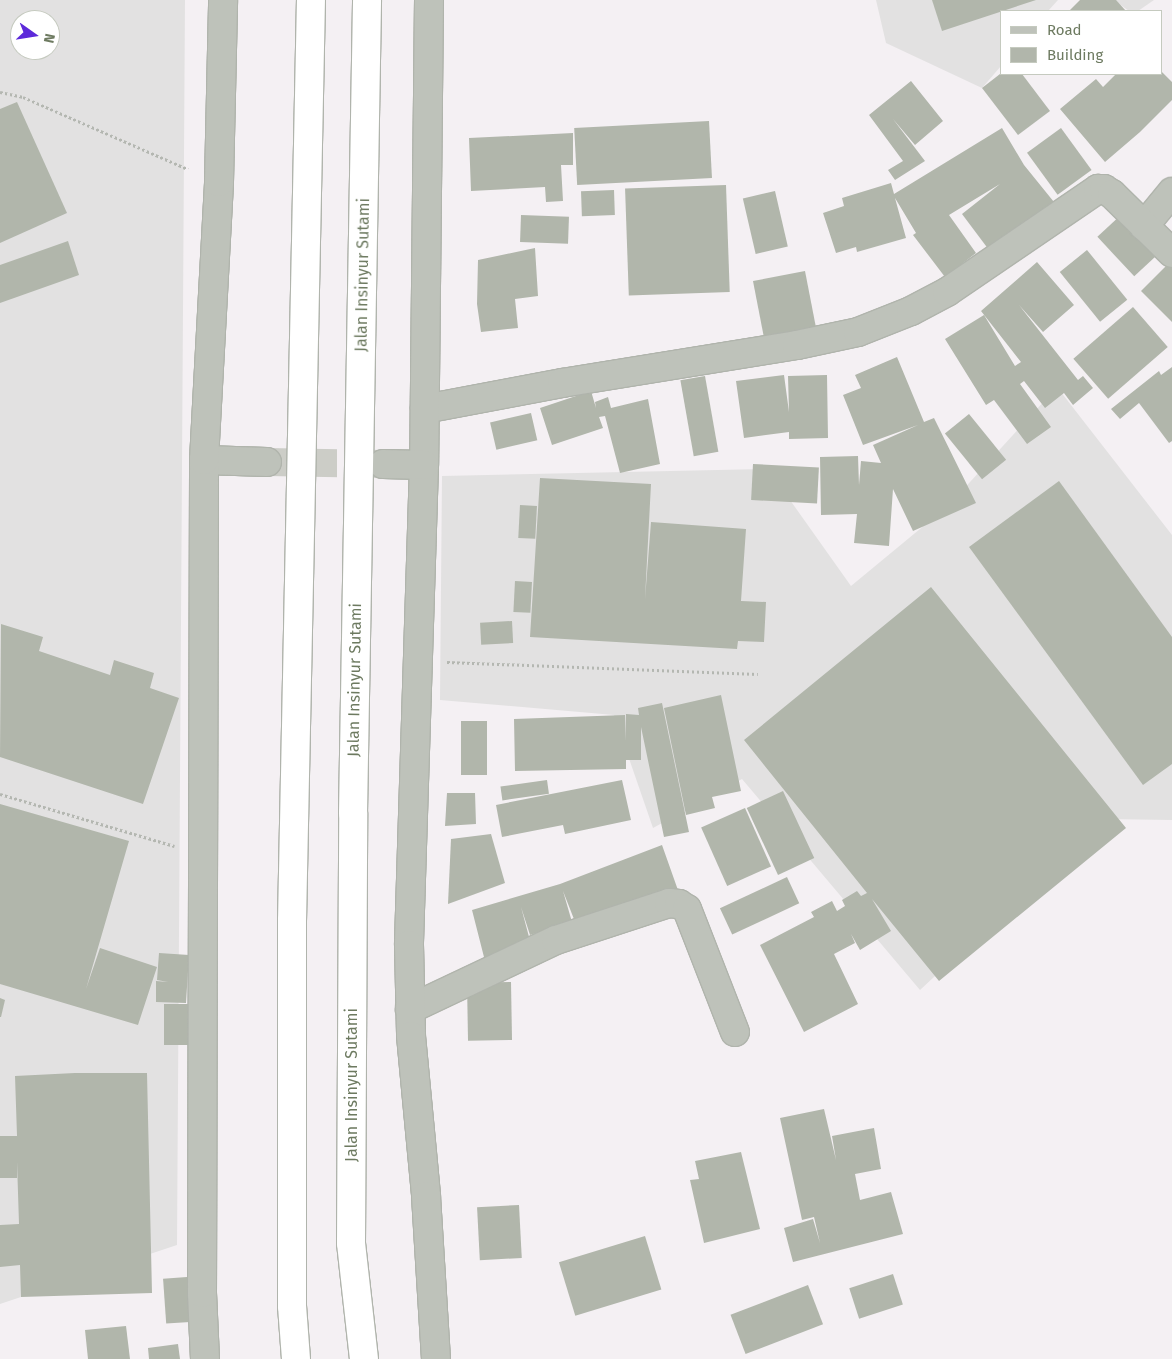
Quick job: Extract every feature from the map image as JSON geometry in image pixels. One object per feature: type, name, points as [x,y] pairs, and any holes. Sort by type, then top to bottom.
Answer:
[{"type":"highway","points":[[296,1359],[292,1306],[292,921],[311,0]]},
{"type":"highway","name":"Jalan Insinyur Sutami","points":[[364,1359],[351,1243],[351,1224],[353,813],[367,0]]},
{"type":"street","points":[[205,1359],[202,1293],[204,460],[219,182],[223,0]]},
{"type":"street","points":[[429,0],[424,465],[409,945],[410,1009],[436,1359]]},
{"type":"street","points":[[425,409],[571,381],[796,345],[858,332],[911,311],[947,292],[1098,189],[1104,189],[1112,194],[1172,253]]},
{"type":"street","points":[[1144,226],[1172,192]]},
{"type":"street","points":[[204,460],[267,462]]},
{"type":"street","points":[[383,464],[424,465]]},
{"type":"street","points":[[410,1009],[556,940],[669,903],[679,904],[687,909],[735,1032]]},
{"type":"path","points":[[0,92],[23,97],[219,182]]},
{"type":"path","points":[[417,660],[758,674]]},
{"type":"path","points":[[0,794],[203,855]]},
{"type":"shaded area","points":[[0,0],[185,0],[177,1245],[0,1304]]},
{"type":"shaded area","points":[[876,0],[1058,0],[1049,10],[1000,10],[1000,67],[982,88],[886,43]]},
{"type":"shaded area","points":[[1114,0],[1154,0],[1139,10],[1128,10]]},
{"type":"shaded area","points":[[1057,387],[1172,535],[1172,820],[1104,819],[920,990],[742,779],[653,828],[614,715],[440,700],[442,476],[768,469],[851,586],[949,505]]},
{"type":"building","points":[[932,0],[1036,0],[1006,10],[1000,10],[1000,12],[942,31]]},
{"type":"building","points":[[1080,0],[1116,0],[1125,10],[1070,10]]},
{"type":"building","points":[[1162,72],[1172,82],[1172,100],[1140,132],[1105,162],[1060,109],[1096,79],[1103,87],[1115,75],[1162,75]]},
{"type":"building","points":[[1000,74],[1023,75],[1050,111],[1018,135],[982,88]]},
{"type":"building","points":[[911,81],[943,121],[915,145],[893,119],[925,161],[895,180],[888,170],[903,161],[869,115]]},
{"type":"building","points":[[17,102],[67,213],[0,243],[0,109]]},
{"type":"building","points":[[709,121],[712,178],[577,185],[574,128]]},
{"type":"building","points":[[1002,128],[1024,165],[1058,207],[995,258],[962,214],[1000,184],[949,215],[976,253],[945,277],[913,235],[916,233],[895,198],[906,238],[857,252],[856,247],[836,253],[823,213],[844,206],[842,198],[891,183],[894,194]]},
{"type":"building","points":[[1061,128],[1092,170],[1058,195],[1027,153]]},
{"type":"building","points":[[573,133],[573,165],[561,165],[563,201],[546,202],[545,187],[471,191],[469,138]]},
{"type":"building","points":[[726,185],[730,292],[629,295],[625,189]]},
{"type":"building","points":[[614,190],[615,215],[582,216],[581,191]]},
{"type":"building","points":[[775,191],[788,247],[756,254],[743,198]]},
{"type":"building","points":[[1123,213],[1160,252],[1134,276],[1097,237]]},
{"type":"building","points":[[521,215],[569,217],[568,244],[520,242]]},
{"type":"building","points":[[68,241],[79,275],[0,303],[0,265]]},
{"type":"building","points":[[535,248],[538,296],[515,299],[518,328],[481,332],[477,304],[478,260]]},
{"type":"building","points":[[1087,250],[1127,300],[1100,322],[1060,272]]},
{"type":"building","points":[[1037,262],[1074,305],[1043,332],[1019,305],[1078,380],[1083,376],[1093,388],[1073,405],[1064,393],[1045,408],[1024,381],[1020,384],[1051,427],[1027,444],[994,400],[986,405],[945,339],[984,315],[1015,366],[1021,362],[981,311]]},
{"type":"building","points":[[1172,262],[1172,322],[1141,291]]},
{"type":"building","points":[[805,271],[816,327],[764,337],[753,281]]},
{"type":"building","points":[[1133,307],[1168,347],[1108,399],[1073,359]]},
{"type":"building","points":[[897,357],[924,422],[934,418],[976,503],[913,531],[893,489],[889,546],[854,543],[857,514],[821,515],[820,457],[858,456],[859,485],[861,461],[881,463],[873,445],[918,425],[863,445],[843,395],[861,388],[855,375]]},
{"type":"building","points":[[1172,367],[1172,441],[1169,443],[1139,403],[1120,419],[1111,409],[1159,371],[1161,375]]},
{"type":"building","points":[[784,375],[789,412],[788,376],[827,375],[828,438],[789,439],[789,432],[744,438],[736,381]]},
{"type":"building","points":[[705,376],[718,452],[694,456],[680,380]]},
{"type":"building","points":[[591,391],[596,408],[595,402],[608,397],[611,408],[648,399],[660,464],[620,473],[605,416],[599,417],[603,428],[552,445],[540,408]]},
{"type":"building","points":[[531,413],[537,440],[496,450],[490,422]]},
{"type":"building","points":[[969,414],[1006,460],[982,479],[945,434]]},
{"type":"building","points":[[753,464],[819,467],[817,503],[751,500]]},
{"type":"building","points":[[540,478],[651,484],[645,599],[651,522],[746,529],[741,601],[766,602],[764,642],[738,641],[737,649],[530,637]]},
{"type":"building","points":[[1059,481],[1172,637],[1172,764],[1143,785],[969,547]]},
{"type":"building","points":[[520,505],[537,506],[535,539],[518,538]]},
{"type":"building","points":[[515,581],[532,582],[530,613],[513,612]]},
{"type":"building","points":[[931,587],[1126,828],[939,981],[872,899],[891,931],[860,950],[851,934],[855,943],[834,954],[858,1004],[804,1032],[760,945],[814,917],[811,912],[832,901],[837,911],[845,906],[842,900],[857,891],[861,896],[867,893],[744,740]]},
{"type":"building","points":[[512,621],[513,643],[481,645],[480,623]]},
{"type":"building","points":[[1,624],[43,637],[39,651],[110,675],[114,660],[154,673],[150,688],[179,698],[143,804],[0,757]]},
{"type":"building","points":[[721,695],[741,791],[712,797],[715,808],[686,815],[664,708]]},
{"type":"building","points":[[662,703],[689,832],[664,837],[641,727],[641,760],[626,760],[626,769],[515,771],[514,719],[625,715],[626,741],[626,714],[639,715],[638,708]]},
{"type":"building","points":[[461,721],[487,721],[487,775],[461,775]]},
{"type":"building","points":[[547,780],[549,794],[502,800],[500,787]]},
{"type":"building","points":[[622,780],[631,820],[565,834],[563,825],[502,837],[496,805]]},
{"type":"building","points":[[783,791],[814,858],[778,875],[747,808]]},
{"type":"building","points":[[447,793],[475,793],[476,824],[445,826]]},
{"type":"building","points":[[0,804],[129,841],[86,989],[100,948],[157,967],[138,1025],[0,984]]},
{"type":"building","points":[[745,808],[771,866],[727,886],[701,828]]},
{"type":"building","points":[[491,834],[505,883],[448,904],[451,839]]},
{"type":"building","points":[[662,845],[679,893],[579,932],[563,891],[572,922],[530,935],[521,907],[532,948],[485,961],[472,910],[560,884]]},
{"type":"building","points":[[787,877],[799,903],[732,935],[720,908]]},
{"type":"building","points":[[159,953],[189,955],[186,1003],[156,1002],[156,981],[168,982],[157,980]]},
{"type":"building","points":[[511,982],[512,1040],[468,1041],[467,983]]},
{"type":"building","points":[[0,998],[5,1000],[1,1017],[0,1017]]},
{"type":"building","points":[[164,1004],[191,1004],[191,1045],[164,1045]]},
{"type":"building","points":[[75,1073],[147,1073],[152,1293],[21,1297],[20,1265],[0,1267],[0,1225],[19,1224],[17,1162],[17,1178],[0,1178],[0,1136],[17,1136],[15,1076]]},
{"type":"building","points":[[824,1109],[836,1160],[832,1136],[874,1128],[881,1169],[855,1174],[860,1200],[891,1192],[903,1234],[793,1262],[784,1228],[813,1219],[820,1243],[814,1217],[802,1220],[780,1118]]},
{"type":"building","points":[[741,1152],[760,1229],[704,1243],[690,1180],[699,1179],[695,1161]]},
{"type":"building","points":[[519,1205],[522,1258],[480,1260],[477,1207]]},
{"type":"building","points":[[645,1236],[661,1290],[575,1316],[559,1262]]},
{"type":"building","points":[[893,1274],[903,1304],[859,1319],[849,1288]]},
{"type":"building","points":[[187,1277],[190,1322],[166,1324],[163,1279]]},
{"type":"building","points":[[808,1285],[823,1324],[746,1354],[731,1315]]},
{"type":"building","points":[[126,1326],[130,1359],[88,1359],[85,1330]]},
{"type":"building","points":[[178,1344],[180,1359],[149,1359],[148,1348]]},
{"type":"tunnel","points":[[267,462],[383,464]]}]
